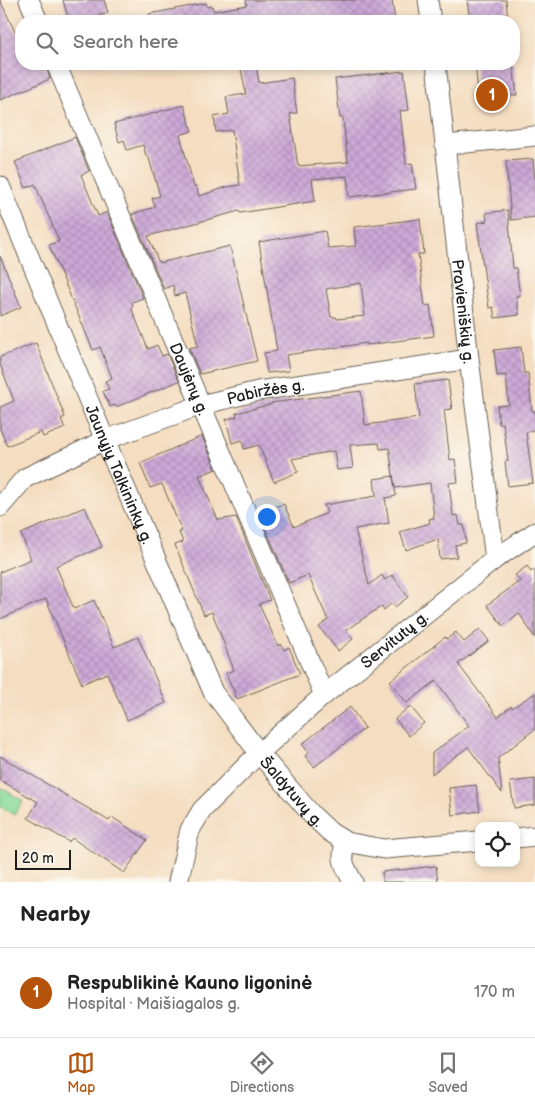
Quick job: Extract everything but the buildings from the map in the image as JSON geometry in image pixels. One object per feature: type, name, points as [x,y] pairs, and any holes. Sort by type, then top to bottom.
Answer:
[{"type":"street","points":[[29,0],[35,15]]},
{"type":"street","points":[[428,0],[430,15]]},
{"type":"street","name":"Daujėnų g.","points":[[59,70],[324,695]]},
{"type":"street","name":"Pravieniškių g.","points":[[437,70],[469,359],[495,559]]},
{"type":"street","points":[[446,145],[535,136]]},
{"type":"street","name":"Jaunųjų Talkininkų g.","points":[[0,186],[105,440],[213,692],[259,752]]},
{"type":"street","name":"Pabiržės g.","points":[[0,507],[25,478],[105,440],[201,404],[258,391],[469,359]]},
{"type":"street","name":"Servitutų g.","points":[[259,752],[324,695],[495,559],[535,532]]},
{"type":"street","name":"Šaldytuvų g.","points":[[178,882],[190,830],[202,810],[259,752],[312,815],[330,832],[346,842],[384,849],[475,841]]},
{"type":"street","points":[[520,838],[535,836]]},
{"type":"street","points":[[346,842],[342,852],[343,863],[353,882]]},
{"type":"green space","points":[[0,787],[23,801],[14,815],[0,806]]},
{"type":"place","name":"Respublikinė Kauno ligoninė","points":[[492,95]]}]
